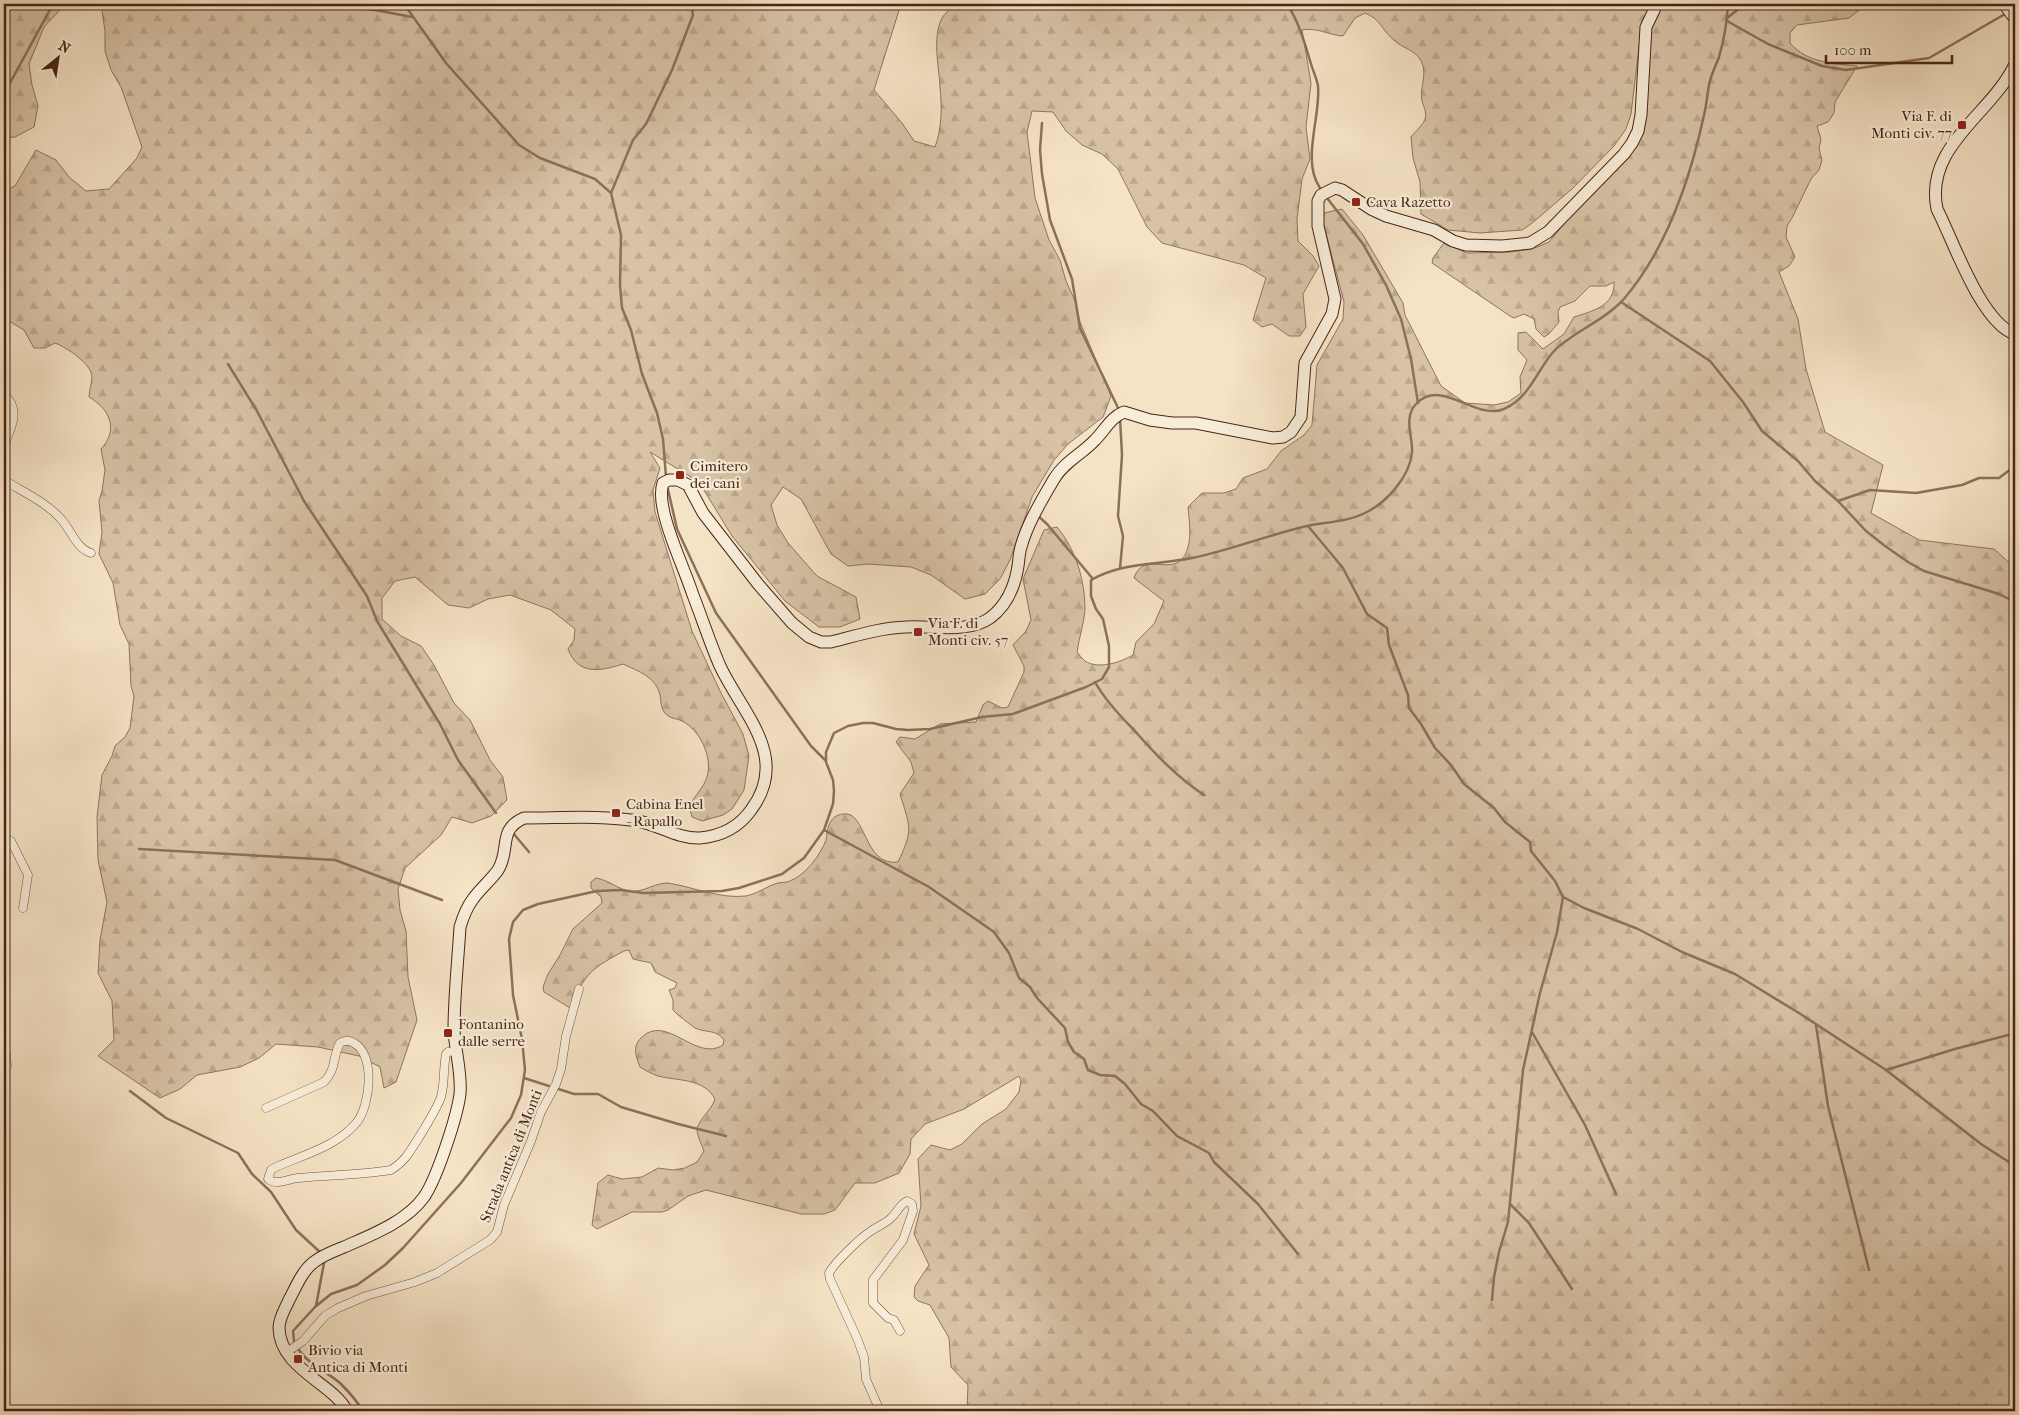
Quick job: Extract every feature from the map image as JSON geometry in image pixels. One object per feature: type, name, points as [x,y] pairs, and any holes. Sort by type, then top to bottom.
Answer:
[{"type":"street","points":[[347,1411],[340,1402],[300,1368],[280,1333],[281,1318],[299,1280],[313,1262],[371,1235],[410,1212],[424,1197],[435,1177],[460,1093],[454,1030],[460,927],[465,912],[472,900],[498,870],[503,859],[508,830],[516,822],[524,818],[613,818],[640,822],[672,833],[699,838],[723,833],[738,825],[756,803],[766,785],[767,765],[762,740],[720,666],[667,524],[660,491],[663,483],[669,480],[678,480],[688,485],[703,513],[758,584],[792,623],[808,637],[821,642],[831,642],[904,627],[967,627],[980,623],[990,618],[1002,607],[1011,594],[1018,567],[1020,547],[1055,477],[1062,468],[1094,441],[1116,415],[1124,412],[1150,420],[1172,423],[1196,423],[1273,438],[1282,437],[1297,426],[1302,417],[1305,363],[1329,323],[1335,299],[1318,226],[1318,201],[1321,195],[1335,188],[1342,190],[1386,216],[1434,230],[1453,241],[1466,245],[1502,246],[1530,243],[1548,232],[1624,154],[1638,131],[1641,115],[1646,27],[1656,4]]},
{"type":"street","points":[[2004,4],[2015,19]]},
{"type":"street","points":[[2015,64],[2008,78],[1989,103],[1945,154],[1938,170],[1935,199],[1937,209],[1974,288],[1994,318],[2004,328],[2015,334]]},
{"type":"street","points":[[4,394],[12,404],[14,412],[14,420],[4,445]]},
{"type":"street","points":[[4,480],[50,508],[71,531],[80,546],[91,553]]},
{"type":"street","points":[[4,844],[10,841],[28,875],[23,908]]},
{"type":"street","name":"Strada antica di Monti","points":[[289,1350],[303,1341],[325,1316],[338,1308],[366,1296],[415,1282],[437,1273],[490,1240],[497,1232],[504,1205],[532,1141],[541,1112],[556,1084],[561,1069],[566,1036],[579,989]]},
{"type":"street","points":[[4,1034],[7,1066],[4,1069]]},
{"type":"street","points":[[266,1108],[324,1082],[335,1064],[340,1043],[350,1041],[359,1046],[364,1053],[369,1071],[368,1092],[358,1121],[346,1134],[271,1170],[268,1179],[272,1183],[278,1183],[295,1178],[391,1170],[398,1166],[406,1157],[438,1104],[446,1076],[446,1054],[457,1051]]},
{"type":"street","points":[[880,1411],[866,1379],[864,1357],[829,1273],[836,1263],[871,1230],[882,1226],[894,1216],[902,1204],[907,1202],[912,1204],[913,1211],[903,1240],[873,1280],[873,1303],[888,1318],[894,1320],[900,1331]]},
{"type":"green space","points":[[4,4],[61,4],[58,12],[44,27],[29,64],[38,106],[34,127],[15,137],[4,138]]},
{"type":"green space","points":[[98,4],[901,4],[874,90],[902,123],[914,141],[935,147],[939,132],[941,110],[937,34],[942,18],[955,4],[1652,4],[1641,31],[1631,114],[1626,129],[1614,146],[1573,188],[1522,230],[1480,233],[1448,230],[1421,214],[1420,182],[1413,158],[1411,137],[1423,124],[1426,117],[1421,96],[1424,70],[1418,56],[1401,46],[1375,18],[1365,13],[1355,18],[1343,36],[1307,29],[1302,30],[1311,83],[1306,127],[1310,159],[1302,179],[1297,219],[1298,241],[1313,256],[1319,266],[1303,294],[1306,327],[1300,336],[1289,336],[1272,324],[1262,327],[1253,320],[1266,278],[1244,265],[1162,243],[1147,227],[1118,169],[1102,154],[1082,145],[1066,131],[1053,112],[1032,111],[1027,132],[1035,198],[1049,240],[1060,260],[1066,281],[1075,301],[1080,322],[1111,396],[1103,417],[1068,444],[1054,460],[1032,497],[1010,560],[1000,579],[985,594],[965,599],[931,575],[911,567],[868,564],[848,566],[831,554],[801,499],[783,487],[771,505],[777,525],[788,543],[817,576],[856,597],[860,619],[840,627],[819,627],[785,601],[732,536],[699,482],[650,452],[660,468],[653,490],[655,512],[692,631],[721,693],[743,734],[749,756],[744,790],[732,809],[723,815],[702,821],[692,817],[689,806],[707,777],[708,761],[704,745],[688,725],[669,716],[664,711],[658,689],[650,679],[623,664],[591,669],[578,664],[572,658],[568,649],[574,640],[575,629],[551,610],[510,595],[488,599],[469,608],[448,605],[415,577],[395,581],[382,598],[382,619],[401,636],[421,646],[434,665],[454,703],[470,720],[490,760],[503,777],[507,800],[491,816],[472,823],[452,817],[441,835],[405,868],[398,889],[400,910],[406,931],[408,977],[417,1020],[396,1082],[384,1088],[380,1067],[359,1056],[318,1047],[276,1044],[259,1058],[240,1067],[197,1075],[180,1089],[160,1098],[98,1056],[114,1040],[112,1001],[98,973],[100,940],[107,902],[98,860],[97,817],[102,775],[115,746],[125,737],[130,728],[134,696],[131,686],[129,644],[120,625],[113,583],[99,554],[102,532],[99,501],[105,470],[101,449],[110,435],[110,420],[102,408],[89,397],[92,377],[88,367],[83,362],[72,352],[55,343],[45,348],[34,348],[24,330],[4,318],[4,191],[15,186],[36,150],[56,160],[69,177],[86,191],[109,189],[137,158],[142,147],[121,87],[111,70],[105,51],[105,31],[102,11]]},
{"type":"green space","points":[[1663,4],[1867,4],[1849,18],[1797,25],[1790,33],[1790,43],[1804,55],[1820,61],[1857,66],[1835,102],[1834,113],[1828,122],[1817,126],[1821,139],[1819,149],[1822,160],[1819,170],[1811,179],[1787,226],[1786,237],[1795,257],[1789,266],[1779,272],[1798,319],[1806,369],[1825,432],[1883,465],[1871,513],[1919,540],[1994,549],[2015,568],[2015,1411],[967,1411],[968,1385],[951,1367],[949,1338],[930,1305],[918,1301],[914,1297],[915,1286],[929,1265],[914,1234],[921,1206],[918,1159],[931,1145],[950,1150],[962,1144],[982,1124],[1006,1109],[1019,1092],[1021,1081],[1019,1076],[964,1109],[925,1124],[911,1139],[910,1154],[899,1173],[875,1183],[855,1183],[835,1210],[824,1214],[801,1214],[706,1190],[688,1196],[662,1212],[632,1212],[597,1229],[592,1225],[598,1183],[608,1175],[622,1179],[642,1177],[658,1168],[673,1170],[685,1168],[697,1162],[704,1151],[698,1136],[697,1127],[715,1099],[704,1087],[697,1084],[658,1076],[640,1067],[636,1052],[638,1041],[651,1032],[661,1031],[702,1048],[713,1049],[723,1045],[724,1040],[718,1034],[695,1028],[674,1012],[673,1000],[669,990],[675,988],[677,983],[655,972],[651,963],[633,959],[629,950],[597,967],[585,979],[570,1008],[544,992],[543,987],[548,974],[573,929],[602,903],[601,897],[591,888],[591,882],[596,878],[629,891],[639,891],[668,883],[726,896],[750,895],[774,884],[790,881],[803,873],[815,860],[823,847],[828,827],[834,817],[843,814],[851,815],[857,821],[878,856],[887,861],[898,862],[909,828],[900,794],[914,773],[911,762],[896,742],[900,737],[915,739],[940,724],[976,722],[983,705],[988,701],[1002,708],[1008,707],[1024,672],[1024,666],[1013,645],[1026,631],[1031,620],[1023,579],[1044,530],[1057,527],[1074,555],[1081,577],[1085,610],[1077,652],[1085,661],[1097,665],[1110,664],[1133,655],[1136,642],[1154,624],[1164,601],[1134,578],[1139,569],[1146,565],[1171,565],[1179,562],[1185,556],[1189,543],[1188,507],[1202,493],[1224,493],[1236,489],[1243,478],[1267,469],[1281,451],[1304,435],[1312,425],[1317,365],[1343,319],[1344,302],[1323,222],[1324,213],[1342,209],[1363,235],[1403,303],[1405,315],[1441,386],[1465,403],[1494,405],[1508,402],[1521,393],[1520,377],[1527,360],[1518,350],[1518,333],[1526,332],[1543,349],[1564,334],[1574,317],[1595,310],[1607,302],[1611,297],[1614,282],[1606,286],[1590,286],[1575,301],[1560,307],[1558,312],[1559,322],[1544,337],[1536,329],[1534,319],[1524,314],[1514,318],[1510,316],[1432,263],[1433,258],[1444,243],[1467,253],[1510,252],[1532,249],[1549,242],[1587,196],[1633,146],[1650,32]]},
{"type":"waterway","points":[[4,94],[53,4]]},
{"type":"waterway","points":[[313,4],[375,10],[412,17]]},
{"type":"waterway","points":[[404,4],[446,63],[519,145],[540,158],[595,179],[611,193],[621,235],[620,285],[622,308],[631,330],[642,374],[657,413],[663,439],[666,477]]},
{"type":"waterway","points":[[611,193],[633,140],[646,124],[672,70],[693,15],[691,4]]},
{"type":"waterway","points":[[1287,4],[1301,33],[1318,86],[1312,165],[1320,188]]},
{"type":"waterway","points":[[294,1341],[293,1331],[315,1307],[331,1294],[357,1285],[385,1265],[403,1248],[461,1183],[511,1118],[521,1095],[525,1070],[522,1039],[513,995],[509,939],[513,922],[523,910],[538,904],[597,891],[621,890],[643,893],[722,891],[739,888],[782,874],[804,858],[824,830],[833,804],[833,780],[826,762],[826,752],[834,733],[848,726],[863,723],[873,723],[896,729],[930,729],[982,717],[1013,714],[1086,687],[1102,679],[1109,667],[1109,646],[1103,619],[1096,609],[1091,596],[1091,580],[1103,574],[1127,567],[1192,558],[1307,526],[1358,516],[1373,509],[1389,496],[1407,471],[1412,452],[1409,421],[1412,409],[1416,404],[1426,397],[1436,395],[1493,411],[1504,409],[1513,404],[1527,391],[1555,350],[1608,314],[1623,300],[1639,280],[1652,259],[1675,213],[1692,164],[1710,81],[1722,44],[1728,4]]},
{"type":"waterway","points":[[1727,18],[1745,4]]},
{"type":"waterway","points":[[1727,21],[1768,44],[1822,66],[1846,70],[1929,58],[2005,14]]},
{"type":"waterway","points":[[1042,123],[1040,150],[1050,220],[1072,279],[1080,328],[1119,410]]},
{"type":"waterway","points":[[1327,198],[1363,244],[1386,285],[1401,319],[1411,359],[1418,403]]},
{"type":"waterway","points":[[1621,302],[1710,361],[1743,402],[1762,431],[1798,461],[1815,481],[1838,501],[1866,531],[1885,546],[1924,571],[1999,594],[2015,602]]},
{"type":"waterway","points":[[228,364],[257,411],[304,501],[367,596],[377,621],[440,724],[458,760],[496,813]]},
{"type":"waterway","points":[[1120,418],[1122,455],[1118,516],[1123,536],[1120,568]]},
{"type":"waterway","points":[[1838,501],[1870,490],[1916,493],[1962,485],[1979,478],[1999,478],[2015,466]]},
{"type":"waterway","points":[[667,485],[677,529],[716,613],[811,746],[825,760]]},
{"type":"waterway","points":[[1038,516],[1047,524],[1093,579]]},
{"type":"waterway","points":[[1308,526],[1343,568],[1367,614],[1387,628],[1389,645],[1408,695],[1409,708],[1435,748],[1451,765],[1464,784],[1494,808],[1505,822],[1530,842],[1531,851],[1555,881],[1563,897],[1584,908],[1638,929],[1682,952],[1735,974],[1886,1070],[1981,1144],[2015,1166]]},
{"type":"waterway","points":[[1095,682],[1113,708],[1159,757],[1185,781],[1204,795]]},
{"type":"waterway","points":[[824,830],[929,887],[994,932],[1009,953],[1019,978],[1030,987],[1037,998],[1065,1028],[1068,1042],[1074,1052],[1084,1059],[1088,1070],[1100,1075],[1115,1076],[1125,1084],[1141,1104],[1153,1111],[1177,1136],[1209,1153],[1214,1162],[1258,1204],[1298,1254]]},
{"type":"waterway","points":[[513,833],[529,852]]},
{"type":"waterway","points":[[139,849],[335,860],[442,900]]},
{"type":"waterway","points":[[1492,1300],[1499,1252],[1508,1222],[1523,1070],[1540,993],[1557,932],[1563,897]]},
{"type":"waterway","points":[[1816,1025],[1828,1106],[1869,1270]]},
{"type":"waterway","points":[[1532,1032],[1585,1125],[1616,1194]]},
{"type":"waterway","points":[[1886,1070],[2012,1034]]},
{"type":"waterway","points":[[524,1078],[574,1094],[598,1094],[621,1107],[726,1136]]},
{"type":"waterway","points":[[130,1091],[166,1118],[238,1153],[252,1174],[271,1192],[296,1230],[321,1253]]},
{"type":"waterway","points":[[1510,1204],[1529,1223],[1572,1289]]},
{"type":"waterway","points":[[316,1306],[324,1263]]},
{"type":"waterway","points":[[297,1347],[311,1363],[340,1383],[363,1411]]},
{"type":"place","name":"Via F. di Monti civ. 77","points":[[1962,125]]},
{"type":"place","name":"Cava Razetto","points":[[1356,202]]},
{"type":"place","name":"Cimitero dei cani","points":[[680,475]]},
{"type":"place","name":"Via F. di Monti civ. 57","points":[[918,632]]},
{"type":"place","name":"Cabina Enel - Rapallo","points":[[616,813]]},
{"type":"place","name":"Fontanino dalle serre","points":[[448,1033]]},
{"type":"place","name":"Bivio via Antica di Monti","points":[[298,1359]]}]
